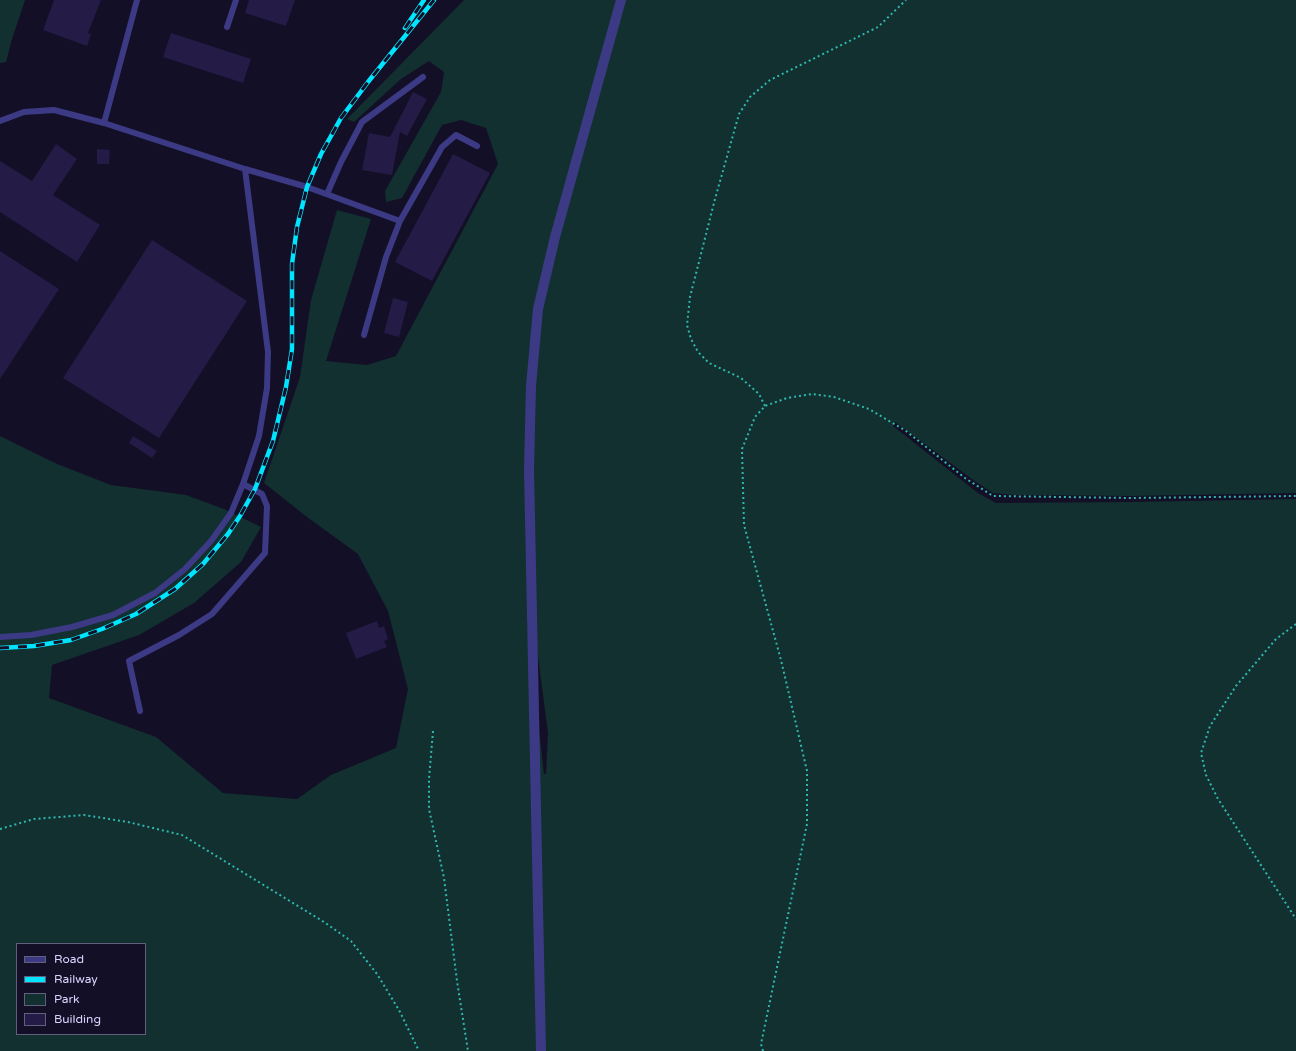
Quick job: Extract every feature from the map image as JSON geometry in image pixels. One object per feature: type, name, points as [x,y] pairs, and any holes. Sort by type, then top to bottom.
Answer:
[{"type":"street","points":[[541,1051],[530,484],[531,386],[538,309],[555,237],[621,0]]},
{"type":"lane","points":[[104,123],[137,0]]},
{"type":"lane","points":[[227,27],[236,0]]},
{"type":"lane","points":[[327,194],[362,122],[423,77]]},
{"type":"lane","points":[[0,121],[24,112],[54,110],[104,123],[245,170],[307,187],[400,220]]},
{"type":"lane","points":[[364,335],[386,257],[400,220],[442,147],[456,135],[477,146]]},
{"type":"lane","points":[[0,637],[72,627],[113,615],[155,593],[185,569],[211,541],[231,512],[243,484],[259,436],[266,388],[268,352],[245,170]]},
{"type":"lane","points":[[140,711],[129,661],[179,635],[212,614],[265,552],[268,506],[262,494],[243,484]]},
{"type":"path","points":[[765,406],[759,394],[741,378],[709,363],[698,352],[691,339],[687,325],[690,297],[739,114],[750,97],[770,80],[878,27],[906,0]]},
{"type":"path","points":[[763,1051],[761,1044],[807,824],[807,771],[781,660],[744,525],[742,449],[755,417],[765,406],[787,398],[812,394],[834,397],[869,409],[906,430],[965,478],[993,496],[1130,498],[1296,496]]},
{"type":"path","points":[[1296,624],[1276,639],[1236,686],[1210,726],[1201,753],[1206,775],[1218,799],[1296,919]]},
{"type":"path","points":[[432,730],[429,810],[444,878],[457,981],[468,1051]]},
{"type":"path","points":[[0,829],[34,819],[84,815],[128,822],[182,835],[324,922],[351,941],[377,974],[399,1010],[419,1051]]},
{"type":"green space","points":[[0,0],[25,0],[6,62],[0,63]]},
{"type":"green space","points":[[464,0],[1296,0],[1296,493],[1131,496],[1014,495],[993,493],[895,422],[893,426],[978,493],[996,503],[1296,499],[1296,1051],[0,1051],[0,436],[57,464],[111,485],[186,495],[224,509],[261,527],[241,562],[194,603],[139,635],[52,665],[49,698],[156,737],[223,793],[297,799],[331,775],[396,748],[408,689],[388,611],[358,554],[307,517],[264,483],[300,377],[311,300],[337,210],[371,219],[326,361],[367,365],[396,356],[498,164],[486,128],[461,120],[442,125],[402,198],[386,202],[385,191],[441,92],[444,72],[429,61],[401,79],[354,122],[347,119]],"holes":[[[533,619],[548,733],[546,774],[544,774],[527,622]]]},
{"type":"building","points":[[54,0],[101,0],[88,33],[91,34],[87,46],[43,30]]},
{"type":"building","points":[[249,0],[295,0],[286,26],[245,13]]},
{"type":"building","points":[[171,33],[251,59],[243,83],[163,57]]},
{"type":"building","points":[[413,92],[427,99],[407,136],[400,132],[392,175],[362,170],[369,133],[390,137]]},
{"type":"building","points":[[56,144],[77,159],[53,195],[100,225],[77,262],[0,212],[0,161],[32,181]]},
{"type":"building","points":[[97,149],[110,150],[109,164],[97,164]]},
{"type":"building","points":[[453,154],[490,173],[432,281],[395,262]]},
{"type":"building","points":[[152,240],[247,301],[159,438],[63,378]]},
{"type":"building","points":[[0,251],[59,289],[0,379]]},
{"type":"building","points":[[393,298],[408,302],[399,337],[384,333]]},
{"type":"building","points":[[133,436],[157,451],[152,458],[129,443]]},
{"type":"building","points":[[377,621],[379,628],[384,626],[388,639],[384,641],[387,647],[356,659],[346,633]]},
{"type":"railway","points":[[405,28],[424,0]]},
{"type":"railway","points":[[0,648],[34,646],[71,640],[102,629],[136,614],[175,589],[203,564],[228,534],[255,489],[273,441],[286,387],[292,349],[292,264],[297,227],[307,187],[321,154],[341,118],[434,0]]}]
